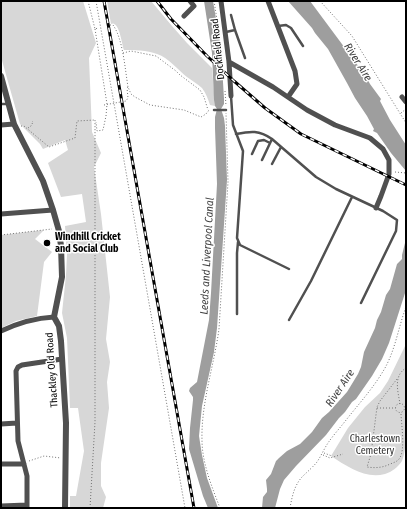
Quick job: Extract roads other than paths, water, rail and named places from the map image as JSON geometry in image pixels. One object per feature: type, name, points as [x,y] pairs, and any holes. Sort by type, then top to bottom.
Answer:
[{"type":"street","points":[[184,16],[194,6],[190,1]]},
{"type":"street","name":"Dockfield Road","points":[[221,1],[226,32],[231,96]]},
{"type":"street","points":[[268,1],[295,71],[297,84],[288,97]]},
{"type":"street","points":[[229,62],[248,72],[307,110],[335,125],[370,138],[383,149],[389,160],[389,171],[376,208]]},
{"type":"street","name":"Thackley Old Road","points":[[1,76],[15,125],[43,181],[54,210],[61,246],[62,277],[54,316],[59,326],[61,341],[66,423],[65,508]]},
{"type":"street","points":[[402,97],[406,102]]},
{"type":"street","points":[[1,125],[15,125]]},
{"type":"street","points":[[1,214],[54,210]]},
{"type":"street","points":[[1,331],[27,321],[54,316]]},
{"type":"street","points":[[1,506],[27,506],[27,476],[18,441],[16,371],[18,367],[22,365],[62,359]]},
{"type":"street","points":[[1,424],[17,423]]},
{"type":"street","points":[[1,464],[24,463]]},
{"type":"lane","points":[[231,15],[245,58]]},
{"type":"lane","points":[[278,26],[286,25],[291,28],[304,46]]},
{"type":"lane","points":[[226,32],[235,30]]},
{"type":"lane","points":[[231,96],[233,125],[243,151],[237,238],[237,314]]},
{"type":"lane","points":[[1,104],[9,104]]},
{"type":"lane","points":[[214,110],[226,110]]},
{"type":"lane","points":[[236,134],[249,131],[267,135],[316,177],[336,189],[397,220],[396,231],[360,303]]},
{"type":"lane","points":[[262,160],[272,139]]},
{"type":"lane","points":[[252,154],[258,141],[264,140],[270,143]]},
{"type":"lane","points":[[272,164],[281,147]]},
{"type":"lane","points":[[289,320],[311,281],[352,197]]},
{"type":"lane","points":[[238,241],[240,245],[288,269]]},
{"type":"railway","points":[[104,1],[194,508]]},
{"type":"railway","points":[[157,1],[171,19],[207,56],[265,108],[301,134],[406,185]]},
{"type":"place","name":"Windhill Cricket and Social Club","points":[[47,243]]},
{"type":"water label","name":"River Aire","points":[[358,62]]},
{"type":"water label","name":"Leeds and Liverpool Canal","points":[[207,256]]},
{"type":"water label","name":"River Aire","points":[[340,388]]},
{"type":"park label","name":"Charlestown Cemetery","points":[[375,444]]}]
